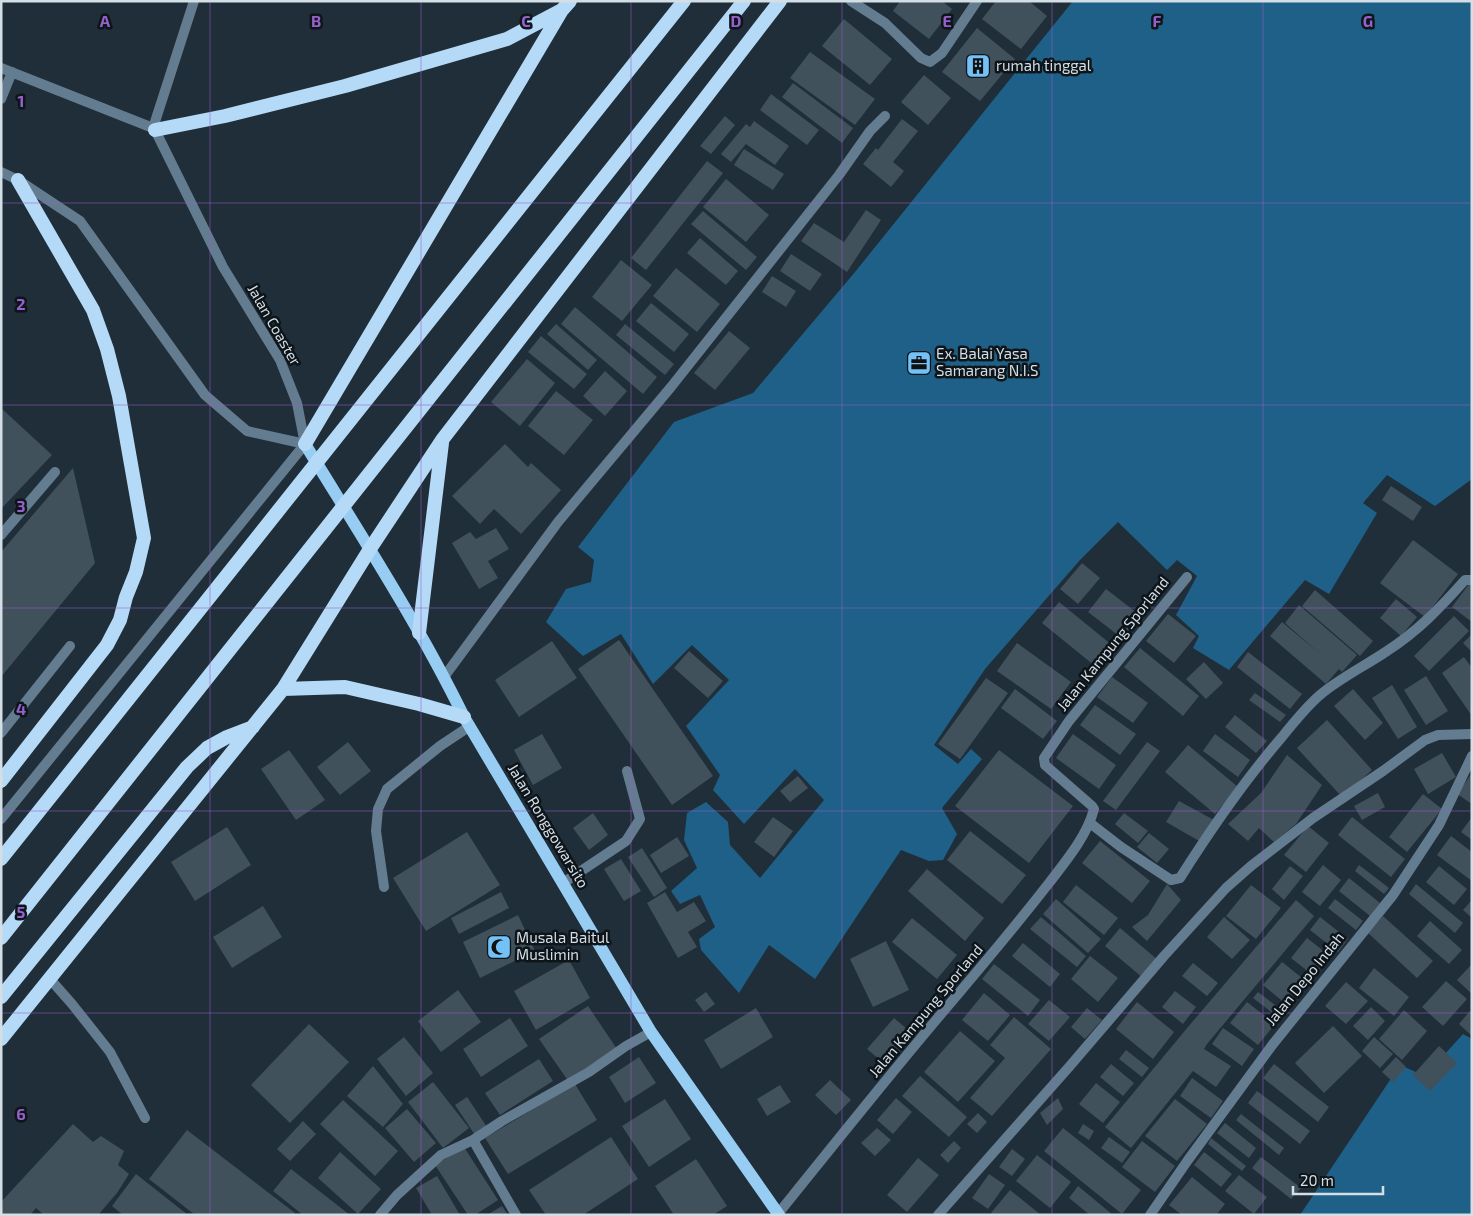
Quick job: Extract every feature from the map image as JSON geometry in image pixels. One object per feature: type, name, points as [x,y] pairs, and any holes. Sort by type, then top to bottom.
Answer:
[{"type":"highway","points":[[1,859],[684,1]]},
{"type":"highway","points":[[1,938],[744,1]]},
{"type":"highway","points":[[1,1039],[283,689],[370,549],[442,440],[780,1]]},
{"type":"highway","points":[[154,129],[225,116],[345,86],[507,39],[566,6]]},
{"type":"highway","points":[[305,444],[566,6]]},
{"type":"highway","points":[[1,782],[107,645],[120,620],[126,597],[136,572],[144,538],[114,374],[93,310],[18,180]]},
{"type":"highway","points":[[419,633],[442,440]]},
{"type":"highway","points":[[283,689],[345,687],[419,704],[467,722]]},
{"type":"highway","points":[[1,997],[187,766],[207,748],[253,726]]},
{"type":"main road","name":"Jalan Ronggowarsito","points":[[305,444],[370,549],[444,676],[467,722],[651,1032],[779,1214]]},
{"type":"street","points":[[1,68],[154,129],[194,1]]},
{"type":"street","points":[[851,1],[885,23],[920,58],[930,62],[942,53],[977,1]]},
{"type":"street","points":[[1,99],[12,72]]},
{"type":"street","points":[[444,676],[558,522],[676,380],[834,182],[870,131],[884,116]]},
{"type":"street","name":"Jalan Coaster","points":[[154,129],[223,267],[280,360],[297,403],[305,444]]},
{"type":"street","points":[[1,172],[18,180],[80,221],[205,395],[247,431],[305,444],[1,818]]},
{"type":"street","points":[[1,535],[56,472]]},
{"type":"street","name":"Jalan Kampung Sporland","points":[[779,1214],[952,1001],[1016,926],[1062,866],[1090,823],[1094,809],[1092,806],[1045,765],[1044,758],[1069,721],[1187,577]]},
{"type":"street","points":[[1090,823],[1120,847],[1171,880],[1180,878],[1209,832],[1240,789],[1302,713],[1320,694],[1388,651],[1437,612],[1465,580],[1472,580]]},
{"type":"street","points":[[1,733],[70,646]]},
{"type":"street","points":[[384,887],[376,831],[378,809],[387,789],[467,722]]},
{"type":"street","points":[[938,1215],[1164,956],[1226,888],[1251,866],[1314,818],[1383,772],[1425,740],[1438,735],[1472,734]]},
{"type":"street","name":"Jalan Depo Indah","points":[[1150,1215],[1273,1044],[1393,895],[1440,825],[1472,756]]},
{"type":"street","points":[[563,883],[626,841],[640,819],[627,771]]},
{"type":"street","points":[[50,979],[110,1052],[145,1118]]},
{"type":"street","points":[[380,1215],[397,1195],[441,1155],[473,1140],[502,1121],[589,1072],[626,1046],[651,1032]]},
{"type":"street","points":[[473,1140],[516,1215]]},
{"type":"water","points":[[1073,1],[1472,1],[1472,479],[1435,506],[1387,475],[1363,503],[1377,513],[1329,594],[1305,580],[1229,670],[1193,648],[1199,636],[1176,615],[1197,576],[1177,560],[1167,570],[1118,522],[1080,560],[985,669],[934,745],[958,764],[971,749],[982,759],[942,808],[957,834],[943,860],[929,861],[901,850],[815,979],[769,945],[739,993],[701,950],[699,939],[715,927],[700,895],[680,904],[671,891],[697,868],[684,840],[687,813],[706,802],[728,822],[730,845],[760,878],[824,800],[795,769],[744,824],[713,790],[720,775],[686,726],[729,680],[692,645],[653,684],[621,634],[583,656],[546,622],[566,589],[591,582],[594,560],[578,547],[674,422],[753,393],[855,272]]},
{"type":"water","points":[[1463,1034],[1472,1039],[1472,1215],[1300,1215],[1400,1065],[1425,1076]]},
{"type":"building","points":[[900,1],[942,1],[952,9],[929,39],[893,11]]},
{"type":"building","points":[[996,1],[1029,1],[1047,16],[1021,49],[982,19]]},
{"type":"building","points":[[844,19],[892,59],[870,85],[822,46]]},
{"type":"building","name":"rumah tinggal","points":[[977,28],[1015,59],[980,101],[942,72]]},
{"type":"building","points":[[810,52],[875,99],[855,125],[790,78]]},
{"type":"building","points":[[924,75],[951,98],[928,125],[901,102]]},
{"type":"building","points":[[793,83],[853,128],[842,143],[782,97]]},
{"type":"building","points":[[771,94],[819,130],[807,145],[760,110]]},
{"type":"building","points":[[725,116],[735,125],[711,154],[700,146]]},
{"type":"building","points":[[902,119],[918,131],[893,162],[904,171],[891,187],[863,164],[876,148],[878,150]]},
{"type":"building","points":[[754,121],[789,146],[775,165],[746,144],[731,162],[721,154],[746,124],[750,127]]},
{"type":"building","points":[[744,149],[784,174],[773,190],[734,165]]},
{"type":"building","points":[[707,161],[723,173],[646,270],[631,258]]},
{"type":"building","points":[[726,179],[769,215],[746,242],[703,207]]},
{"type":"building","points":[[866,210],[881,220],[847,272],[801,241],[814,223],[844,242]]},
{"type":"building","points":[[703,211],[757,257],[746,270],[691,224]]},
{"type":"building","points":[[700,238],[738,271],[726,285],[687,253]]},
{"type":"building","points":[[791,254],[822,274],[810,291],[780,271]]},
{"type":"building","points":[[621,260],[652,285],[622,321],[592,297]]},
{"type":"building","points":[[676,268],[720,304],[697,332],[653,296]]},
{"type":"building","points":[[772,276],[796,291],[786,307],[762,292]]},
{"type":"building","points":[[651,303],[689,334],[674,352],[636,321]]},
{"type":"building","points":[[575,307],[657,377],[643,394],[561,324]]},
{"type":"building","points":[[556,324],[597,360],[588,370],[547,334]]},
{"type":"building","points":[[625,324],[674,364],[665,375],[616,335]]},
{"type":"building","points":[[729,331],[750,348],[715,390],[694,373]]},
{"type":"building","points":[[541,336],[587,374],[574,389],[528,352]]},
{"type":"building","points":[[527,359],[555,383],[520,426],[491,402]]},
{"type":"building","points":[[605,371],[627,391],[605,416],[583,396]]},
{"type":"building","points":[[556,391],[593,420],[564,455],[528,426]]},
{"type":"building","points":[[1,408],[52,455],[1,509]]},
{"type":"building","points":[[505,444],[528,467],[531,463],[561,490],[521,534],[494,509],[480,524],[452,496]]},
{"type":"building","points":[[73,468],[95,563],[1,677],[1,552]]},
{"type":"building","points":[[1391,486],[1422,507],[1413,521],[1382,500]]},
{"type":"building","points":[[496,528],[509,549],[488,561],[498,578],[479,589],[452,543],[470,532],[476,539]]},
{"type":"building","points":[[1413,540],[1458,574],[1425,617],[1380,583]]},
{"type":"building","points":[[1082,563],[1100,578],[1078,604],[1060,589]]},
{"type":"building","points":[[1469,584],[1472,586],[1472,622],[1452,607]]},
{"type":"building","points":[[1106,589],[1141,616],[1123,639],[1088,612]]},
{"type":"building","points":[[1315,590],[1373,641],[1360,656],[1302,606]]},
{"type":"building","points":[[1396,599],[1417,617],[1401,636],[1380,618]]},
{"type":"building","points":[[1059,602],[1112,645],[1095,666],[1042,623]]},
{"type":"building","points":[[1299,605],[1357,655],[1342,672],[1339,669],[1326,684],[1270,636],[1282,622],[1319,653],[1285,623]]},
{"type":"building","points":[[1168,614],[1196,636],[1174,663],[1146,641]]},
{"type":"building","points":[[1454,616],[1469,631],[1429,671],[1414,656]]},
{"type":"building","points":[[1472,634],[1472,652],[1463,643]]},
{"type":"building","points":[[619,640],[713,776],[672,805],[578,669]]},
{"type":"building","points":[[552,641],[577,678],[519,717],[495,680]]},
{"type":"building","points":[[1017,643],[1071,682],[1051,709],[997,671]]},
{"type":"building","points":[[1140,648],[1199,696],[1183,716],[1124,667]]},
{"type":"building","points":[[689,651],[723,681],[708,698],[674,668]]},
{"type":"building","points":[[1248,652],[1302,694],[1290,709],[1237,667]]},
{"type":"building","points":[[1464,657],[1472,668],[1472,716],[1442,673]]},
{"type":"building","points":[[1204,662],[1223,683],[1206,699],[1186,679]]},
{"type":"building","points":[[1426,676],[1448,711],[1426,725],[1404,690]]},
{"type":"building","points":[[1112,677],[1148,703],[1133,723],[1097,697]]},
{"type":"building","points":[[986,678],[1008,693],[960,759],[938,744]]},
{"type":"building","points":[[1392,685],[1417,727],[1398,739],[1372,698]]},
{"type":"building","points":[[1015,689],[1057,721],[1043,739],[1001,708]]},
{"type":"building","points":[[1353,689],[1383,723],[1365,740],[1334,706]]},
{"type":"building","points":[[1255,693],[1286,715],[1280,722],[1249,700]]},
{"type":"building","points":[[1095,705],[1136,734],[1120,755],[1080,725]]},
{"type":"building","points":[[1235,715],[1267,741],[1256,753],[1225,727]]},
{"type":"building","points":[[1327,720],[1372,770],[1342,797],[1297,748]]},
{"type":"building","points":[[542,734],[562,768],[533,785],[514,750]]},
{"type":"building","points":[[1073,734],[1116,765],[1099,789],[1056,758]]},
{"type":"building","points":[[1215,734],[1250,760],[1238,777],[1203,751]]},
{"type":"building","points":[[348,742],[371,771],[340,795],[317,767]]},
{"type":"building","points":[[1147,742],[1160,751],[1116,810],[1103,801]]},
{"type":"building","points":[[1188,745],[1238,787],[1215,814],[1165,772]]},
{"type":"building","points":[[289,750],[325,800],[296,820],[261,769]]},
{"type":"building","points":[[999,750],[1073,806],[1029,863],[955,806]]},
{"type":"building","points":[[1442,753],[1456,777],[1428,794],[1414,769]]},
{"type":"building","points":[[1287,755],[1322,785],[1296,824],[1274,842],[1259,828],[1248,841],[1228,824],[1261,793]]},
{"type":"building","points":[[1472,773],[1472,804],[1457,794]]},
{"type":"building","points":[[798,776],[808,788],[790,802],[780,791]]},
{"type":"building","points":[[1378,793],[1385,807],[1362,820],[1354,806]]},
{"type":"building","points":[[1423,794],[1442,809],[1407,852],[1389,837]]},
{"type":"building","points":[[1179,801],[1214,820],[1201,842],[1166,822]]},
{"type":"building","points":[[593,813],[608,835],[589,850],[573,828]]},
{"type":"building","points":[[1124,813],[1148,831],[1138,843],[1115,824]]},
{"type":"building","points":[[773,817],[793,831],[774,857],[754,842]]},
{"type":"building","points":[[1352,817],[1405,859],[1391,877],[1338,835]]},
{"type":"building","points":[[1472,817],[1472,840],[1461,832]]},
{"type":"building","points":[[1308,826],[1329,843],[1306,872],[1284,855]]},
{"type":"building","points":[[227,827],[251,865],[195,901],[171,862]]},
{"type":"building","points":[[970,831],[1026,875],[1002,904],[947,860]]},
{"type":"building","points":[[467,832],[500,885],[426,931],[393,878]]},
{"type":"building","points":[[1149,833],[1169,849],[1157,863],[1137,847]]},
{"type":"building","points":[[1451,836],[1472,852],[1472,881],[1437,855]]},
{"type":"building","points":[[677,837],[689,856],[661,873],[650,855]]},
{"type":"building","points":[[1100,841],[1150,881],[1132,903],[1082,863]]},
{"type":"building","points":[[642,848],[667,888],[654,897],[628,857]]},
{"type":"building","points":[[621,859],[641,891],[624,901],[604,869]]},
{"type":"building","points":[[1323,865],[1341,880],[1320,906],[1302,892]]},
{"type":"building","points":[[1359,865],[1389,888],[1384,894],[1355,871]]},
{"type":"building","points":[[1290,866],[1303,876],[1284,900],[1272,889]]},
{"type":"building","points":[[1439,866],[1467,889],[1454,905],[1426,882]]},
{"type":"building","points":[[927,869],[984,918],[965,941],[908,891]]},
{"type":"building","points":[[1349,878],[1380,903],[1370,916],[1339,891]]},
{"type":"building","points":[[1167,884],[1181,900],[1147,941],[1132,927],[1148,915]]},
{"type":"building","points":[[1416,884],[1463,923],[1455,933],[1409,894]]},
{"type":"building","points":[[1076,885],[1118,918],[1104,935],[1063,902]]},
{"type":"building","points":[[1251,885],[1281,908],[1256,939],[1226,916]]},
{"type":"building","points":[[501,892],[509,908],[459,934],[451,918]]},
{"type":"building","points":[[665,892],[677,912],[694,902],[706,921],[688,932],[697,947],[678,958],[647,903]]},
{"type":"building","points":[[1056,899],[1101,939],[1088,953],[1043,914]]},
{"type":"building","points":[[1335,899],[1363,921],[1356,930],[1328,908]]},
{"type":"building","points":[[1296,900],[1314,916],[1204,1049],[1231,1066],[1216,1087],[1193,1071],[1131,1148],[1105,1127]]},
{"type":"building","points":[[1472,900],[1472,918],[1463,910]]},
{"type":"building","points":[[263,906],[282,937],[232,968],[213,937]]},
{"type":"building","name":"Musala Baitul Muslimin","points":[[518,915],[535,951],[480,978],[463,942]]},
{"type":"building","points":[[1383,916],[1433,961],[1417,978],[1368,933]]},
{"type":"building","points":[[1041,917],[1086,956],[1077,967],[1030,929]]},
{"type":"building","points":[[1224,917],[1250,940],[1232,959],[1207,937]]},
{"type":"building","points":[[1320,917],[1348,939],[1338,952],[1310,930]]},
{"type":"building","points":[[912,918],[957,955],[937,979],[892,942]]},
{"type":"building","points":[[1430,921],[1462,950],[1449,964],[1417,936]]},
{"type":"building","points":[[1120,928],[1158,960],[1143,978],[1105,946]]},
{"type":"building","points":[[1307,938],[1330,956],[1314,976],[1291,958]]},
{"type":"building","points":[[886,941],[909,990],[873,1007],[850,959]]},
{"type":"building","points":[[1023,943],[1060,974],[1050,987],[1012,956]]},
{"type":"building","points":[[1090,956],[1118,978],[1098,1002],[1071,979]]},
{"type":"building","points":[[569,960],[590,998],[536,1030],[514,991]]},
{"type":"building","points":[[1282,962],[1306,981],[1287,1005],[1263,985]]},
{"type":"building","points":[[1193,963],[1218,983],[1207,996],[1182,976]]},
{"type":"building","points":[[994,964],[1040,1000],[1028,1016],[982,979]]},
{"type":"building","points":[[1472,964],[1472,994],[1457,980]]},
{"type":"building","points":[[1374,968],[1409,997],[1394,1016],[1359,988]]},
{"type":"building","points":[[1446,981],[1467,999],[1443,1026],[1422,1007]]},
{"type":"building","points":[[1346,982],[1368,1001],[1346,1024],[1325,1006]]},
{"type":"building","points":[[458,990],[481,1022],[441,1052],[418,1021]]},
{"type":"building","points":[[1175,991],[1196,1007],[1183,1024],[1162,1007]]},
{"type":"building","points":[[706,992],[715,1004],[704,1012],[695,1000]]},
{"type":"building","points":[[1258,992],[1284,1012],[1279,1018],[1253,998]]},
{"type":"building","points":[[984,993],[1010,1015],[988,1041],[962,1020]]},
{"type":"building","points":[[1049,1000],[1070,1017],[1049,1041],[1028,1024]]},
{"type":"building","points":[[1137,1002],[1174,1032],[1153,1059],[1116,1029]]},
{"type":"building","points":[[1247,1002],[1275,1024],[1258,1045],[1230,1023]]},
{"type":"building","points":[[588,1006],[617,1049],[569,1082],[539,1039]]},
{"type":"building","points":[[1371,1007],[1385,1021],[1368,1040],[1353,1026]]},
{"type":"building","points":[[756,1008],[773,1037],[721,1069],[704,1040]]},
{"type":"building","points":[[1087,1008],[1102,1020],[1085,1039],[1071,1027]]},
{"type":"building","points":[[1404,1010],[1427,1031],[1402,1060],[1379,1039]]},
{"type":"building","points":[[1470,1011],[1472,1013],[1472,1036],[1459,1024]]},
{"type":"building","points":[[1014,1017],[1051,1049],[992,1116],[970,1098],[1005,1058],[990,1045]]},
{"type":"building","points":[[510,1018],[528,1046],[481,1077],[463,1049]]},
{"type":"building","points":[[894,1018],[914,1035],[887,1066],[867,1049]]},
{"type":"building","points":[[309,1024],[349,1062],[290,1123],[251,1085]]},
{"type":"building","points":[[1333,1026],[1362,1056],[1324,1093],[1295,1063]]},
{"type":"building","points":[[1223,1028],[1254,1049],[1242,1066],[1212,1044]]},
{"type":"building","points":[[960,1031],[995,1061],[958,1102],[924,1072]]},
{"type":"building","points":[[404,1037],[433,1073],[406,1096],[377,1059]]},
{"type":"building","points":[[1374,1037],[1393,1054],[1380,1068],[1362,1051]]},
{"type":"building","points":[[1439,1046],[1457,1063],[1430,1091],[1413,1075]]},
{"type":"building","points":[[1126,1050],[1149,1068],[1142,1077],[1119,1059]]},
{"type":"building","points":[[639,1057],[656,1083],[625,1103],[609,1077]]},
{"type":"building","points":[[1396,1057],[1406,1067],[1393,1082],[1382,1072]]},
{"type":"building","points":[[539,1059],[553,1081],[500,1115],[485,1093]]},
{"type":"building","points":[[1111,1064],[1134,1083],[1123,1096],[1100,1077]]},
{"type":"building","points":[[1274,1064],[1329,1107],[1318,1122],[1263,1078]]},
{"type":"building","points":[[373,1066],[403,1104],[383,1127],[347,1096]]},
{"type":"building","points":[[920,1076],[967,1117],[949,1137],[902,1096]]},
{"type":"building","points":[[1192,1078],[1223,1101],[1211,1118],[1180,1096]]},
{"type":"building","points":[[830,1080],[851,1100],[836,1115],[815,1095]]},
{"type":"building","points":[[433,1082],[469,1128],[443,1148],[408,1102]]},
{"type":"building","points":[[1096,1083],[1120,1102],[1103,1123],[1079,1104]]},
{"type":"building","points":[[575,1084],[597,1120],[508,1174],[485,1138]]},
{"type":"building","points":[[780,1085],[791,1102],[767,1116],[757,1099]]},
{"type":"building","points":[[1257,1091],[1310,1131],[1300,1144],[1248,1103]]},
{"type":"building","points":[[467,1097],[487,1127],[475,1135],[455,1105]]},
{"type":"building","points":[[896,1098],[912,1112],[893,1134],[877,1120]]},
{"type":"building","points":[[1058,1098],[1063,1109],[1047,1125],[1040,1113]]},
{"type":"building","points":[[665,1099],[691,1139],[649,1167],[622,1126]]},
{"type":"building","points":[[1175,1099],[1207,1124],[1177,1161],[1145,1136]]},
{"type":"building","points":[[343,1100],[398,1151],[375,1176],[320,1124]]},
{"type":"building","points":[[407,1109],[436,1143],[414,1162],[385,1128]]},
{"type":"building","points":[[978,1113],[987,1122],[977,1133],[967,1124]]},
{"type":"building","points":[[1241,1114],[1284,1148],[1279,1155],[1236,1120]]},
{"type":"building","points":[[303,1121],[316,1134],[290,1161],[277,1149]]},
{"type":"building","points":[[1225,1123],[1256,1148],[1249,1158],[1217,1133]]},
{"type":"building","points":[[73,1124],[93,1142],[101,1136],[124,1151],[118,1165],[129,1174],[117,1193],[98,1215],[44,1215],[36,1208],[30,1215],[1,1215],[1,1202]]},
{"type":"building","points":[[1083,1124],[1094,1131],[1089,1140],[1078,1133]]},
{"type":"building","points":[[877,1128],[891,1140],[875,1156],[861,1143]]},
{"type":"building","points":[[1063,1128],[1141,1190],[1122,1214],[1044,1151]]},
{"type":"building","points":[[187,1130],[295,1213],[294,1215],[195,1215],[149,1179]]},
{"type":"building","points":[[611,1137],[638,1179],[583,1215],[546,1215],[529,1190]]},
{"type":"building","points":[[1109,1137],[1130,1152],[1122,1163],[1101,1148]]},
{"type":"building","points":[[1211,1138],[1246,1166],[1242,1171],[1208,1144]]},
{"type":"building","points":[[954,1141],[961,1148],[948,1163],[940,1155]]},
{"type":"building","points":[[1142,1141],[1175,1166],[1155,1192],[1122,1167]]},
{"type":"building","points":[[464,1147],[498,1200],[475,1215],[468,1215],[435,1165]]},
{"type":"building","points":[[1012,1149],[1025,1159],[1012,1176],[999,1167]]},
{"type":"building","points":[[340,1152],[381,1189],[358,1214],[318,1178]]},
{"type":"building","points":[[1204,1152],[1232,1174],[1221,1187],[1194,1165]]},
{"type":"building","points":[[1037,1155],[1071,1182],[1050,1208],[1016,1181]]},
{"type":"building","points":[[1261,1157],[1301,1188],[1291,1199],[1252,1168]]},
{"type":"building","points":[[918,1158],[939,1175],[907,1212],[887,1195]]},
{"type":"building","points":[[696,1159],[727,1206],[713,1215],[674,1215],[655,1186]]},
{"type":"building","points":[[291,1169],[350,1215],[303,1215],[273,1191]]},
{"type":"building","points":[[136,1174],[188,1215],[123,1215],[112,1206]]},
{"type":"building","points":[[989,1174],[1005,1185],[988,1209],[972,1198]]},
{"type":"building","points":[[1239,1175],[1267,1197],[1254,1214],[1225,1191]]},
{"type":"building","points":[[437,1176],[460,1215],[432,1215],[416,1188]]},
{"type":"building","points":[[1192,1177],[1225,1204],[1216,1215],[1182,1215],[1169,1205]]},
{"type":"building","points":[[1078,1186],[1113,1215],[1090,1215],[1069,1198]]},
{"type":"building","points":[[1010,1190],[1041,1215],[994,1215],[991,1213]]},
{"type":"building","points":[[502,1206],[508,1215],[487,1215]]},
{"type":"place","name":"rumah tinggal","points":[[978,66]]},
{"type":"place","name":"Ex. Balai Yasa Samarang N.I.S","points":[[919,363]]},
{"type":"place","name":"Musala Baitul Muslimin","points":[[499,947]]}]
